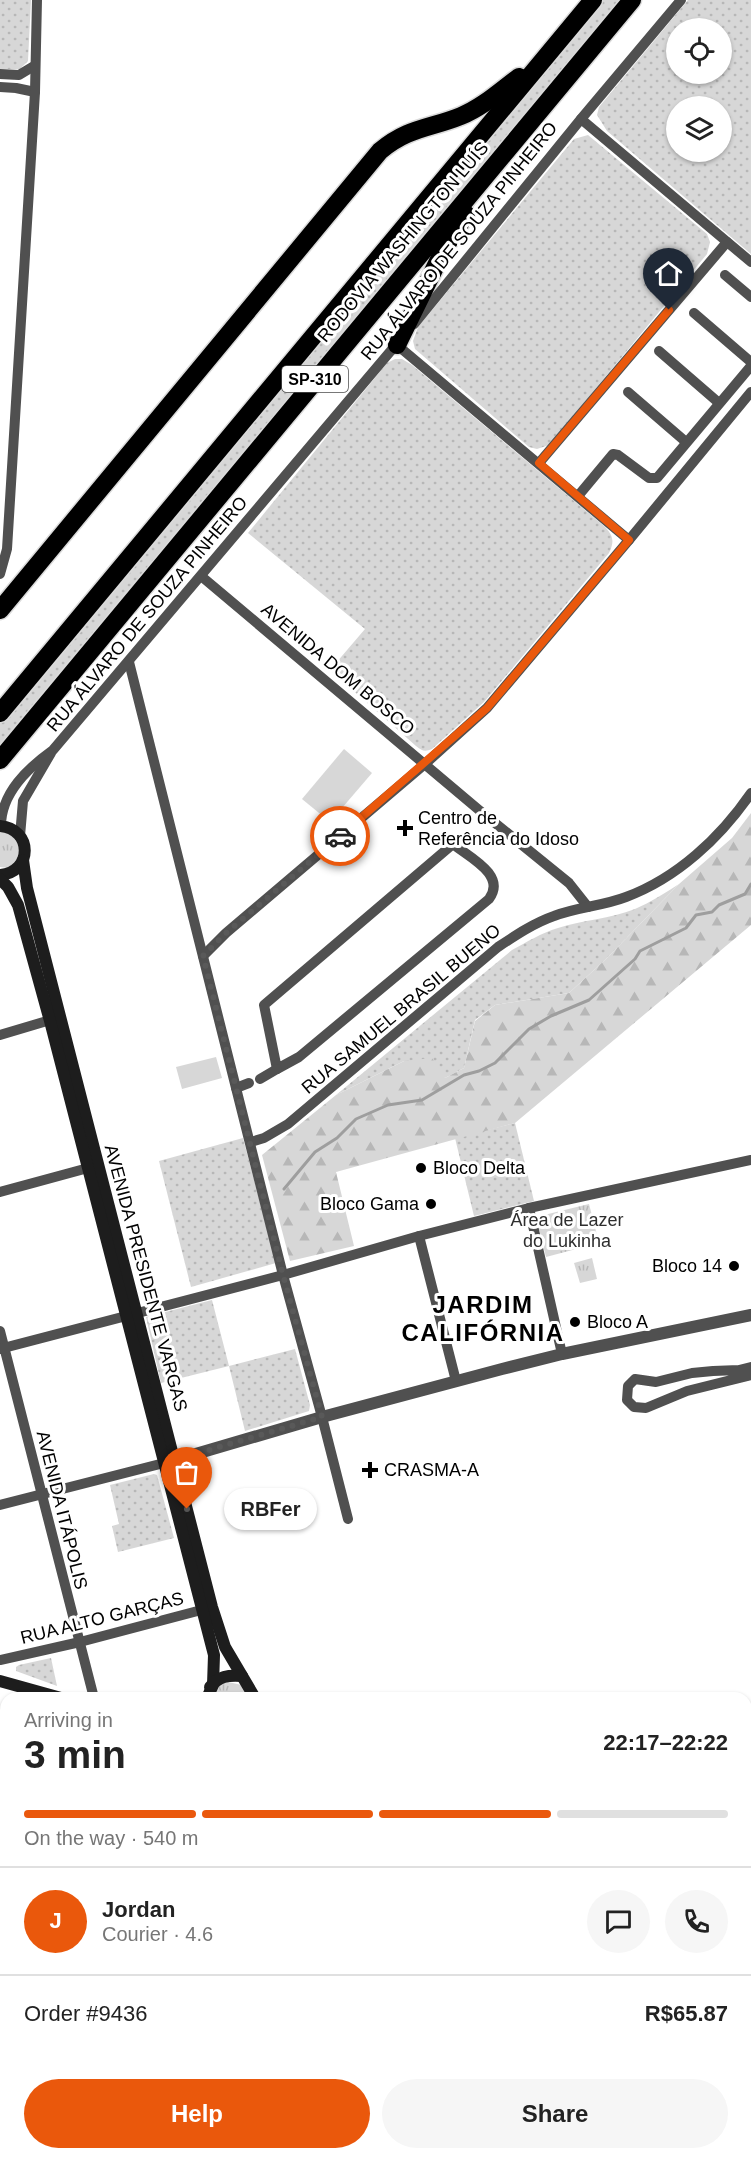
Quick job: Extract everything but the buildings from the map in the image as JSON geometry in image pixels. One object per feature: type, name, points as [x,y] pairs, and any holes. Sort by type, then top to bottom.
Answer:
[{"type":"highway","name":"RODOVIA WASHINGTON LUÍS","points":[[0,713],[593,0]]},
{"type":"highway","name":"RODOVIA WASHINGTON LUÍS","points":[[0,760],[632,0]]},
{"type":"highway","points":[[0,610],[380,151],[395,138],[415,129],[459,117],[482,106],[544,58]]},
{"type":"highway","points":[[397,345],[451,236],[527,126]]},
{"type":"main road","points":[[1,826],[9,827],[20,836]]},
{"type":"main road","name":"AVENIDA PRESIDENTE VARGAS","points":[[20,836],[25,852],[23,860],[27,888],[88,1168],[132,1315]]},
{"type":"main road","points":[[0,877],[12,872],[23,860]]},
{"type":"main road","name":"AVENIDA PRESIDENTE VARGAS","points":[[0,877],[18,905],[55,1019],[170,1461],[207,1608],[214,1655],[213,1685],[210,1692]]},
{"type":"main road","name":"AVENIDA PRESIDENTE VARGAS","points":[[207,1608],[225,1647],[251,1692]]},
{"type":"main road","points":[[207,1692],[218,1679],[242,1676]]},
{"type":"main road","points":[[0,1681],[39,1692]]},
{"type":"street","points":[[0,574],[7,549],[38,0]]},
{"type":"street","name":"RUA ÁLVARO DE SOUZA PINHEIRO","points":[[1,826],[4,805],[14,787],[34,764],[53,750],[129,662],[397,345],[581,118],[681,0]]},
{"type":"street","points":[[0,74],[19,75],[34,66]]},
{"type":"street","points":[[0,87],[34,92]]},
{"type":"street","points":[[581,118],[751,262]]},
{"type":"street","points":[[539,463],[727,242]]},
{"type":"street","points":[[725,275],[751,297]]},
{"type":"street","points":[[578,495],[613,454],[618,455],[653,479],[657,478],[751,364],[694,313]]},
{"type":"street","points":[[397,345],[629,540]]},
{"type":"street","points":[[659,351],[719,403]]},
{"type":"street","points":[[628,392],[686,442]]},
{"type":"street","points":[[203,956],[226,933],[425,764],[487,708],[751,392]]},
{"type":"street","name":"AVENIDA DOM BOSCO","points":[[201,576],[569,883],[588,907]]},
{"type":"street","points":[[129,662],[283,1275],[348,1519]]},
{"type":"street","name":"RUA ÁLVARO DE SOUZA PINHEIRO","points":[[20,836],[23,801],[53,750]]},
{"type":"street","name":"RUA SAMUEL BRASIL BUENO","points":[[251,1142],[264,1138],[288,1124],[498,947],[526,928],[555,915],[625,898],[668,876],[707,846],[751,793]]},
{"type":"street","points":[[236,1088],[255,1081],[277,1069],[299,1057],[489,899],[494,882],[489,872],[453,844],[264,1005],[277,1069]]},
{"type":"street","points":[[0,1035],[55,1019]]},
{"type":"street","points":[[2,1348],[529,1208],[751,1160]]},
{"type":"street","points":[[0,1192],[88,1168]]},
{"type":"street","points":[[529,1208],[562,1354]]},
{"type":"street","points":[[419,1236],[456,1381]]},
{"type":"street","points":[[0,1505],[562,1354],[751,1315]]},
{"type":"street","name":"AVENIDA ITÁPOLIS","points":[[0,1331],[2,1348],[92,1692]]},
{"type":"street","points":[[743,1374],[713,1371],[656,1382],[635,1379],[628,1386],[627,1400],[634,1407],[646,1408],[687,1391],[743,1374],[751,1367]]},
{"type":"street","name":"RUA ALTO GARÇAS","points":[[0,1660],[80,1642],[207,1608]]},
{"type":"green space","points":[[0,0],[31,0],[28,61],[20,69],[0,69]]},
{"type":"green space","points":[[598,0],[625,0],[0,752],[0,722]]},
{"type":"green space","points":[[688,0],[751,0],[751,254],[607,131],[597,115],[599,107],[666,26],[666,84],[732,84],[732,18],[673,18]]},
{"type":"green space","points":[[588,135],[707,234],[710,242],[707,254],[549,445],[537,449],[529,447],[415,349],[413,341],[418,327],[574,139]]},
{"type":"green space","points":[[395,359],[402,359],[412,365],[604,526],[611,535],[612,542],[609,553],[484,702],[432,749],[425,751],[416,746],[330,670],[365,629],[248,533],[387,363]]},
{"type":"green space","points":[[344,749],[372,773],[330,822],[302,799]]},
{"type":"green space","points":[[751,813],[751,925],[515,1123],[336,1172],[354,1246],[290,1261],[262,1155],[336,1095],[404,1061],[432,1058],[445,1078],[464,1068],[475,1021],[495,1005],[569,993],[607,958],[679,884],[732,838]]},
{"type":"green space","points":[[0,828],[7,828],[23,852],[9,868],[0,867]]},
{"type":"green space","points":[[679,884],[607,958],[569,993],[495,1005],[475,1020],[464,1068],[445,1078],[404,1061],[336,1095],[512,950],[534,938],[567,925],[635,909]]},
{"type":"green space","points":[[216,1057],[222,1078],[182,1089],[176,1067]]},
{"type":"green space","points":[[515,1123],[534,1201],[474,1216],[455,1138]]},
{"type":"green space","points":[[243,1138],[276,1263],[191,1287],[159,1161]]},
{"type":"green space","name":"Área de Lazer do Lukinha","points":[[589,1204],[599,1243],[546,1257],[536,1217]]},
{"type":"green space","points":[[592,1258],[597,1279],[580,1283],[574,1263]]},
{"type":"green space","points":[[212,1300],[229,1366],[161,1383],[146,1317]]},
{"type":"green space","points":[[295,1349],[310,1405],[309,1411],[245,1431],[229,1366]]},
{"type":"green space","points":[[157,1475],[174,1538],[118,1552],[112,1526],[119,1524],[110,1485]]},
{"type":"green space","points":[[51,1658],[57,1686],[16,1671],[19,1665]]},
{"type":"green space","points":[[228,1682],[242,1685],[246,1692],[215,1692],[220,1685]]},
{"type":"waterway","points":[[284,1189],[315,1152],[337,1138],[356,1119],[388,1105],[422,1100],[464,1075],[495,1063],[529,1029],[551,1016],[589,1000],[635,959],[640,951],[686,928],[696,915],[712,912],[719,905],[745,894],[751,884]]},
{"type":"way so far","points":[[187,1509],[175,1460],[322,1417],[283,1275],[203,956],[226,933],[340,836]]},
{"type":"place","name":"Centro de Referência do Idoso","points":[[405,828]]},
{"type":"place","name":"Bloco Delta","points":[[421,1168]]},
{"type":"place","name":"Bloco Gama","points":[[431,1204]]},
{"type":"place","name":"Bloco 14","points":[[734,1266]]},
{"type":"place","name":"Bloco A","points":[[575,1322]]},
{"type":"place","name":"CRASMA-A","points":[[370,1470]]},
{"type":"place","name":"RBFer","points":[[187,1509]]},
{"type":"district","name":"JARDIM CALIFÓRNIA","points":[[483,1318]]},
{"type":"route","points":[[340,836],[487,708],[629,540],[539,463],[669,310]]}]
